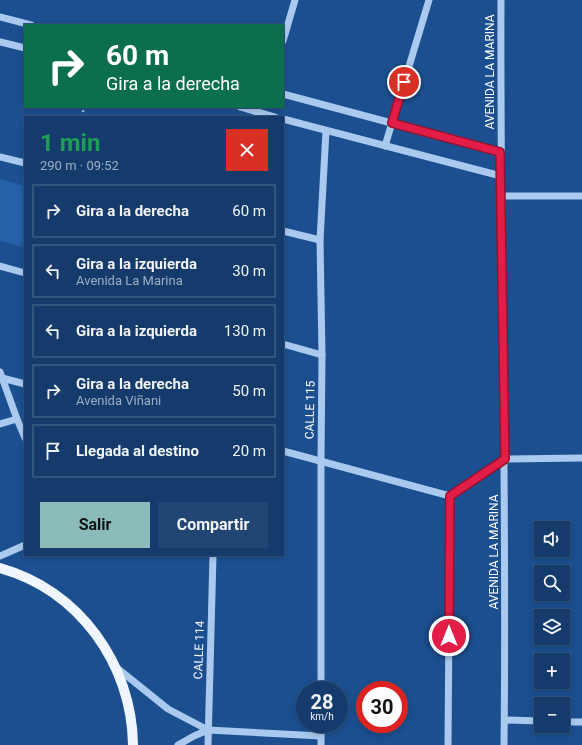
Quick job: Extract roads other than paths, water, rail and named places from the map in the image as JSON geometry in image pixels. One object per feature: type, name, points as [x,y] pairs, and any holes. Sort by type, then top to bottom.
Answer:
[{"type":"main road","points":[[0,568],[28,578],[46,588],[80,615],[94,631],[106,649],[124,688],[130,709],[133,730],[133,745]]},
{"type":"street","points":[[284,38],[295,0]]},
{"type":"street","points":[[385,146],[429,0]]},
{"type":"street","name":"AVENIDA LA MARINA","points":[[501,0],[500,152],[505,459],[504,745]]},
{"type":"street","points":[[0,17],[27,24]]},
{"type":"street","points":[[0,42],[24,48]]},
{"type":"street","points":[[284,94],[500,152]]},
{"type":"street","points":[[248,108],[263,110],[273,116]]},
{"type":"street","points":[[284,119],[501,176]]},
{"type":"street","name":"CALLE 115","points":[[321,681],[322,355],[320,240],[326,131]]},
{"type":"street","points":[[0,157],[24,163]]},
{"type":"street","points":[[501,196],[582,196]]},
{"type":"street","points":[[284,231],[320,240]]},
{"type":"street","points":[[0,266],[24,273]]},
{"type":"street","points":[[284,344],[322,355]]},
{"type":"street","points":[[1,375],[24,384]]},
{"type":"street","points":[[1,375],[24,436]]},
{"type":"street","points":[[0,424],[17,419]]},
{"type":"street","points":[[284,451],[450,496],[505,459],[582,458]]},
{"type":"street","points":[[448,745],[450,496]]},
{"type":"street","points":[[0,556],[24,545]]},
{"type":"street","name":"CALLE 114","points":[[208,745],[213,556]]},
{"type":"street","points":[[116,668],[168,709],[208,730],[321,736],[321,745]]},
{"type":"street","points":[[505,720],[534,721]]},
{"type":"street","points":[[570,722],[582,722]]},
{"type":"street","points":[[178,745],[208,730]]}]
